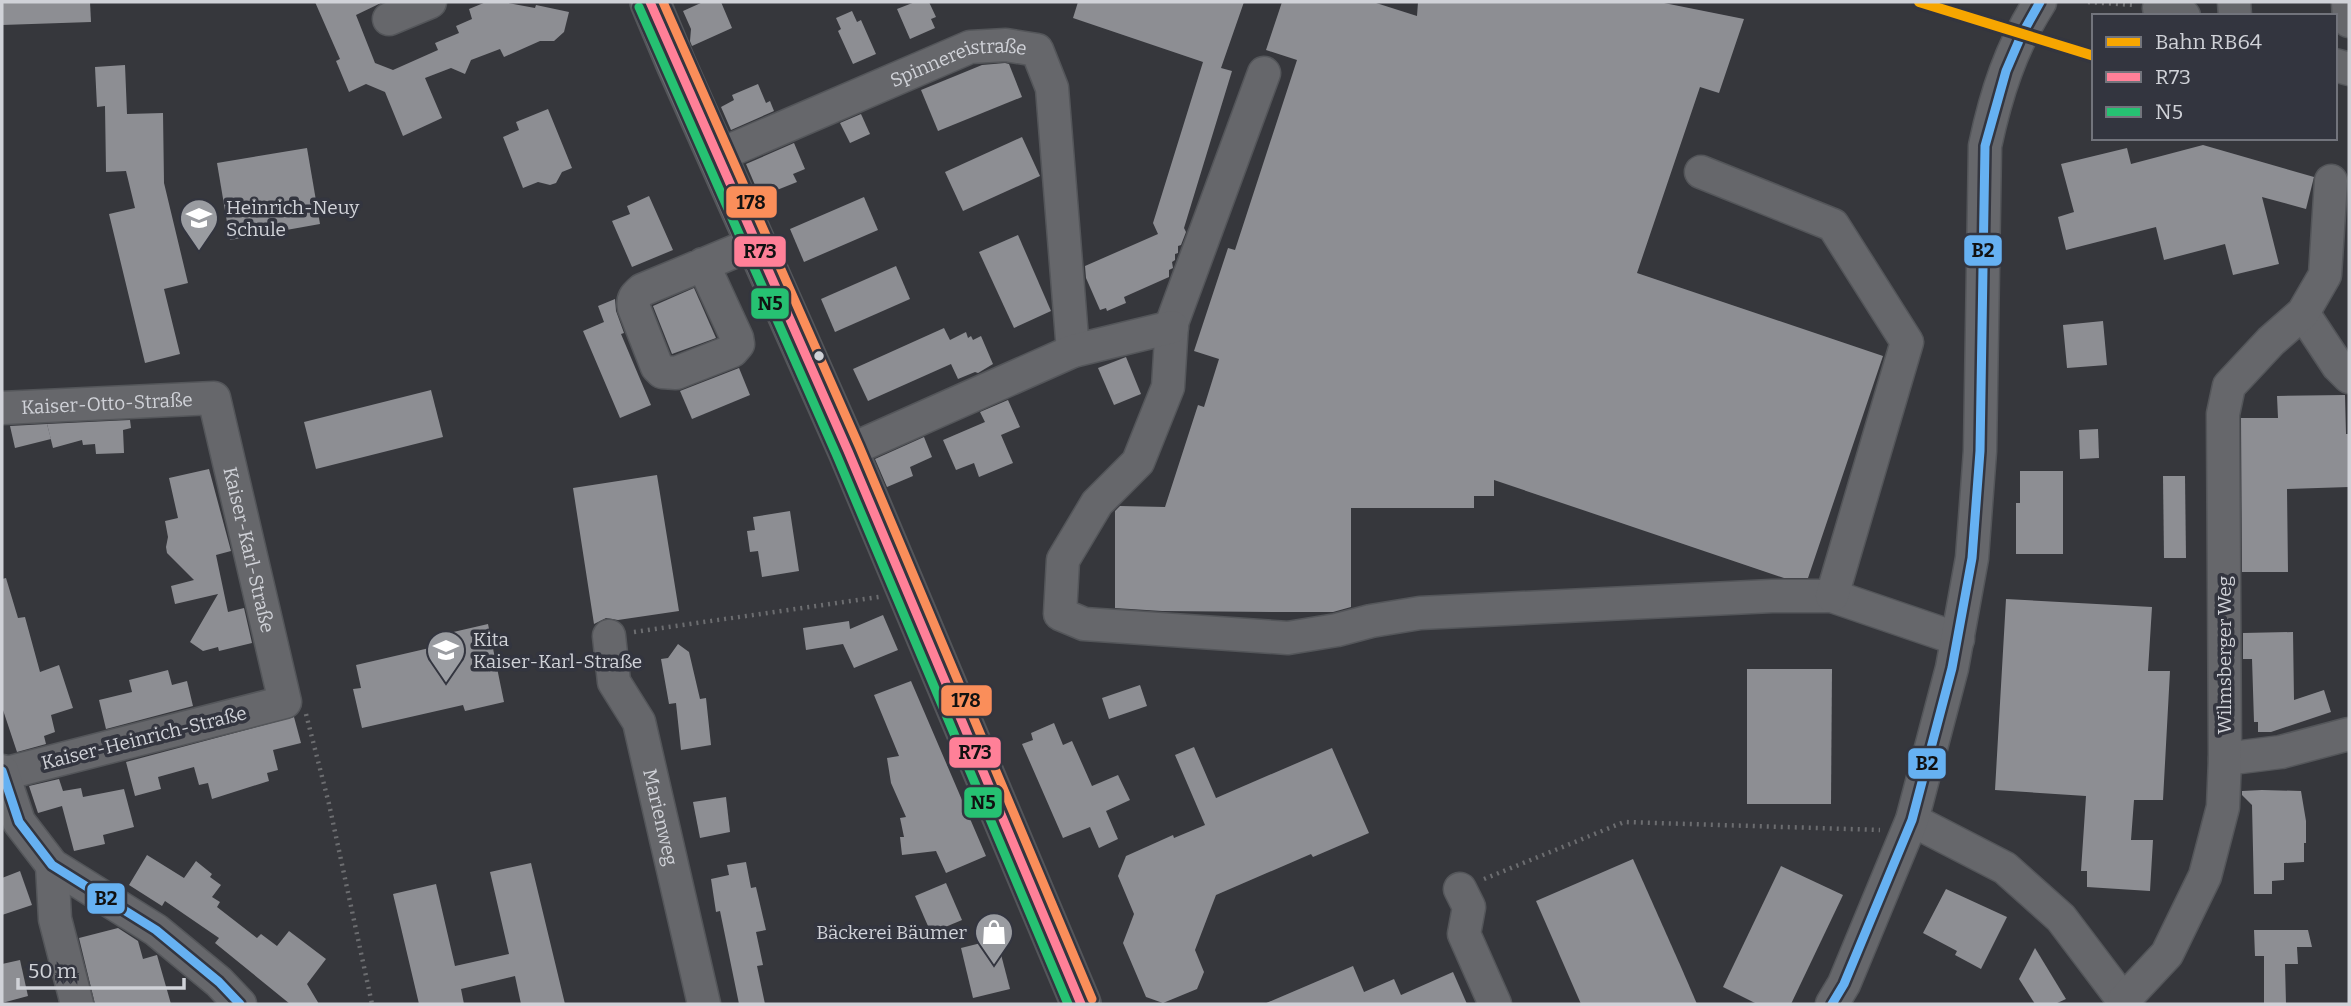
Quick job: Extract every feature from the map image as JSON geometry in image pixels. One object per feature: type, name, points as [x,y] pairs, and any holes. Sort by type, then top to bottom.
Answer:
[{"type":"main road","points":[[650,2],[848,451],[1081,1004]]},
{"type":"street","points":[[388,19],[430,2]]},
{"type":"street","points":[[1832,1004],[1844,984],[1910,826],[1958,639],[1972,558],[1980,451],[1985,146],[1995,99],[2020,34],[2040,2]]},
{"type":"street","points":[[2348,2],[2349,21]]},
{"type":"street","name":"Spinnereistraße","points":[[717,156],[970,47],[1006,45],[1037,50],[1052,88],[1073,351]]},
{"type":"street","points":[[1264,72],[1172,327],[1168,387],[1138,462],[1097,503],[1063,560],[1060,614],[1084,624],[1288,638],[1420,613],[1772,596],[1832,596],[1958,639]]},
{"type":"street","points":[[1701,172],[1833,225],[1907,342],[1832,596]]},
{"type":"street","name":"Wilmsberger Weg","points":[[1910,826],[2005,868],[2061,918],[2125,1002],[2166,954],[2205,876],[2222,807],[2225,759],[2223,414],[2229,386],[2271,341],[2303,313],[2325,275],[2331,181]]},
{"type":"street","points":[[704,264],[755,243]]},
{"type":"street","points":[[2303,313],[2338,366],[2349,377]]},
{"type":"street","points":[[848,451],[1073,351],[1172,327]]},
{"type":"street","name":"Kaiser-Otto-Straße","points":[[2,408],[214,398]]},
{"type":"street","name":"Kaiser-Karl-Straße","points":[[214,398],[285,702]]},
{"type":"street","name":"Marienweg","points":[[609,636],[614,682],[639,722],[704,1004]]},
{"type":"street","name":"Kaiser-Heinrich-Straße","points":[[2,772],[285,702]]},
{"type":"street","points":[[2225,759],[2281,752],[2349,734]]},
{"type":"street","points":[[2,772],[10,827],[52,865],[156,930],[219,982],[240,1004]]},
{"type":"street","points":[[52,865],[54,919],[77,1004]]},
{"type":"street","points":[[1467,886],[1469,906],[1464,934],[1495,1004]]},
{"type":"path","points":[[2088,2],[2171,12]]},
{"type":"path","points":[[609,636],[908,593]]},
{"type":"path","points":[[285,702],[305,712],[329,804],[372,1004]]},
{"type":"path","points":[[1467,886],[1624,822],[1910,826]]},
{"type":"building","points":[[2,2],[90,2],[91,22],[2,25]]},
{"type":"building","points":[[315,2],[383,2],[356,15],[375,63],[393,70],[438,50],[435,43],[459,33],[456,26],[472,19],[469,9],[486,2],[535,8],[536,5],[569,12],[564,32],[554,41],[540,41],[504,57],[500,49],[471,60],[465,74],[451,68],[425,78],[442,118],[403,136],[385,92],[366,84],[349,92],[336,61],[340,59]]},
{"type":"building","points":[[703,2],[721,2],[732,28],[692,46],[691,29],[683,11]]},
{"type":"building","points":[[915,2],[929,2],[936,17],[931,19],[935,28],[910,39],[897,9]]},
{"type":"building","points":[[1078,2],[1244,2],[1221,68],[1232,71],[1184,228],[1186,232],[1172,262],[1173,268],[1169,270],[1169,277],[1124,297],[1126,303],[1107,311],[1106,308],[1100,310],[1086,278],[1085,266],[1158,234],[1153,223],[1203,62],[1073,18]]},
{"type":"building","points":[[1282,2],[1373,2],[1417,16],[1418,2],[1659,2],[1744,19],[1719,93],[1700,87],[1637,273],[1883,356],[1808,578],[1784,578],[1494,480],[1494,496],[1474,496],[1474,508],[1351,508],[1351,607],[1333,612],[1162,611],[1115,608],[1115,511],[1120,506],[1165,507],[1198,405],[1204,407],[1219,359],[1194,351],[1228,248],[1235,250],[1297,60],[1266,50]]},
{"type":"building","points":[[852,11],[857,22],[861,20],[876,54],[853,64],[838,31],[841,29],[836,18]]},
{"type":"building","points":[[1009,64],[1022,97],[938,131],[921,90],[982,65]]},
{"type":"building","points":[[125,65],[127,114],[163,113],[164,183],[188,283],[164,289],[180,354],[145,363],[109,214],[135,208],[126,171],[106,172],[105,106],[97,107],[95,67]]},
{"type":"building","points":[[758,84],[766,103],[770,101],[774,111],[731,130],[721,107],[734,100],[732,95]]},
{"type":"building","points":[[548,109],[572,168],[562,172],[556,183],[550,185],[538,182],[523,188],[503,137],[519,130],[516,122]]},
{"type":"building","points":[[861,114],[870,134],[850,143],[840,123]]},
{"type":"building","points":[[1022,137],[1040,176],[963,211],[945,172]]},
{"type":"building","points":[[794,143],[805,169],[793,174],[797,182],[767,194],[765,188],[758,192],[746,164]]},
{"type":"building","points":[[2203,145],[2314,177],[2306,209],[2262,197],[2279,264],[2233,275],[2225,244],[2164,260],[2156,227],[2066,250],[2058,217],[2074,212],[2061,164],[2127,148],[2131,164]]},
{"type":"building","points":[[307,148],[320,224],[230,240],[217,163]]},
{"type":"building","points":[[649,196],[673,250],[632,267],[612,221],[630,214],[627,206]]},
{"type":"building","points":[[864,197],[878,230],[804,262],[790,229]]},
{"type":"building","points":[[1018,235],[1051,311],[1014,328],[979,252]]},
{"type":"building","points":[[896,266],[910,299],[835,332],[821,299]]},
{"type":"building","points":[[694,288],[716,338],[672,354],[653,306]]},
{"type":"building","points":[[615,299],[616,311],[624,333],[621,334],[651,405],[620,418],[583,331],[604,322],[598,306]]},
{"type":"building","points":[[2103,321],[2107,365],[2067,368],[2063,325]]},
{"type":"building","points":[[944,328],[950,340],[966,332],[968,338],[971,336],[973,340],[981,336],[993,364],[978,373],[958,379],[951,364],[868,401],[853,369]]},
{"type":"building","points":[[1126,357],[1141,394],[1114,405],[1098,368]]},
{"type":"building","points":[[739,368],[750,395],[692,419],[680,391]]},
{"type":"building","points":[[431,390],[443,437],[316,469],[304,422]]},
{"type":"building","points":[[2345,395],[2346,434],[2349,434],[2349,487],[2287,489],[2288,572],[2242,572],[2241,418],[2278,418],[2277,396]]},
{"type":"building","points":[[1008,400],[1020,427],[1001,435],[1013,463],[979,477],[974,463],[956,470],[943,440],[985,422],[980,412]]},
{"type":"building","points":[[130,420],[131,428],[123,430],[124,453],[96,454],[95,444],[83,445],[82,440],[53,448],[47,424]]},
{"type":"building","points":[[47,424],[51,439],[15,448],[10,426]]},
{"type":"building","points":[[2098,429],[2099,458],[2080,459],[2079,430]]},
{"type":"building","points":[[924,437],[932,457],[910,467],[913,476],[887,487],[875,459]]},
{"type":"building","points":[[209,469],[231,551],[216,555],[228,612],[244,608],[252,643],[219,651],[218,647],[203,651],[190,642],[218,594],[175,604],[171,586],[194,580],[167,553],[166,547],[168,537],[165,521],[178,518],[169,478]]},
{"type":"building","points":[[2020,471],[2063,471],[2063,554],[2016,554],[2016,503],[2020,503]]},
{"type":"building","points":[[657,475],[679,611],[618,620],[606,618],[594,624],[573,488]]},
{"type":"building","points":[[2163,476],[2185,476],[2186,558],[2164,558]]},
{"type":"building","points":[[790,511],[799,571],[762,577],[758,551],[750,552],[747,531],[755,530],[753,517]]},
{"type":"building","points":[[6,578],[18,618],[25,617],[40,672],[59,665],[73,708],[51,715],[55,732],[44,736],[46,744],[17,752],[2,707],[2,579]]},
{"type":"building","points":[[2006,599],[2152,607],[2148,671],[2170,671],[2163,800],[2134,800],[2131,840],[2153,840],[2150,891],[2087,887],[2087,871],[2081,871],[2086,796],[1995,790]]},
{"type":"building","points":[[883,615],[898,650],[854,668],[843,644],[806,650],[803,628],[849,621],[850,629]]},
{"type":"building","name":"Kita Kaiser-Karl-Straße","points":[[488,624],[504,702],[465,711],[463,705],[362,728],[353,689],[361,688],[356,665],[451,643],[449,633]]},
{"type":"building","points":[[2293,632],[2294,700],[2324,690],[2331,712],[2271,732],[2258,732],[2258,722],[2254,722],[2252,659],[2243,659],[2243,633]]},
{"type":"building","points":[[678,644],[689,652],[700,699],[706,698],[711,745],[681,750],[676,703],[669,704],[661,659],[668,658]]},
{"type":"building","points":[[1747,669],[1832,669],[1831,804],[1747,804]]},
{"type":"building","points":[[168,670],[172,685],[187,681],[193,706],[106,729],[99,700],[132,692],[129,680]]},
{"type":"building","points":[[911,681],[986,856],[946,873],[936,851],[902,855],[900,837],[904,837],[900,818],[906,817],[891,783],[887,758],[899,756],[874,695]]},
{"type":"building","points":[[1140,685],[1147,706],[1109,719],[1102,698]]},
{"type":"building","points":[[294,717],[301,743],[273,750],[278,770],[267,773],[269,781],[212,799],[208,783],[199,785],[194,767],[158,777],[161,789],[135,796],[126,762]]},
{"type":"building","points":[[1054,723],[1063,745],[1072,741],[1092,786],[1118,775],[1130,800],[1106,811],[1118,839],[1099,848],[1090,827],[1063,838],[1022,744],[1033,740],[1031,733]]},
{"type":"building","points":[[1194,747],[1216,798],[1332,748],[1369,833],[1313,857],[1311,854],[1216,895],[1195,950],[1204,972],[1197,989],[1163,1003],[1146,997],[1123,943],[1134,914],[1118,876],[1126,856],[1173,835],[1174,838],[1205,825],[1175,755]]},
{"type":"building","points":[[59,779],[63,791],[81,788],[83,797],[124,789],[134,827],[103,835],[105,844],[74,851],[62,806],[38,813],[29,786]]},
{"type":"building","points":[[2242,791],[2301,791],[2306,821],[2304,862],[2284,863],[2284,880],[2272,881],[2272,894],[2254,894],[2252,805],[2242,795]]},
{"type":"building","points":[[726,797],[730,832],[700,838],[693,802]]},
{"type":"building","points":[[147,855],[184,878],[196,861],[221,885],[212,897],[220,902],[217,907],[257,938],[261,934],[277,946],[289,931],[326,959],[307,984],[319,1004],[290,1004],[215,943],[219,938],[165,901],[162,906],[129,885]]},
{"type":"building","points":[[1633,859],[1697,1004],[1581,1004],[1536,901]]},
{"type":"building","points":[[746,862],[751,888],[756,887],[766,930],[756,932],[763,965],[757,966],[765,1004],[739,1004],[720,911],[716,912],[711,879],[729,875],[727,865]]},
{"type":"building","points":[[531,863],[565,1004],[521,1004],[515,976],[461,989],[464,1004],[419,1004],[393,894],[436,884],[455,966],[509,954],[490,872]]},
{"type":"building","points":[[1781,866],[1843,895],[1791,1004],[1757,1004],[1723,987]]},
{"type":"building","points":[[20,871],[32,905],[2,915],[2,878]]},
{"type":"building","points":[[946,883],[962,920],[931,933],[915,896]]},
{"type":"building","points":[[1946,889],[2007,917],[1981,969],[1955,955],[1957,951],[1923,933]]},
{"type":"building","points":[[118,928],[138,941],[143,959],[157,955],[171,1004],[95,1004],[79,938]]},
{"type":"building","points":[[2254,930],[2308,930],[2312,947],[2297,947],[2298,964],[2285,964],[2286,1004],[2264,1004],[2264,956],[2255,956]]},
{"type":"building","points":[[997,939],[1010,989],[973,998],[961,948]]},
{"type":"building","points":[[2035,948],[2066,999],[2055,1004],[2035,1004],[2019,979]]},
{"type":"building","points":[[20,960],[28,996],[2,1003],[2,964]]},
{"type":"building","points":[[1353,966],[1364,992],[1394,979],[1401,995],[1453,972],[1467,1004],[1264,1004]]},
{"type":"rail line","name":"RB64","points":[[1919,2],[2092,55]]},
{"type":"transit line","name":"R73","points":[[650,2],[848,451],[1081,1004]]},
{"type":"transit line","name":"178","points":[[663,2],[859,446],[1092,999]]},
{"type":"transit line","name":"B2","points":[[1832,1004],[1844,984],[1912,820],[1952,668],[1972,558],[1980,451],[1985,146],[2006,71],[2040,2]]},
{"type":"transit line","name":"N5","points":[[639,7],[837,456],[1068,1004]]},
{"type":"transit line","name":"B2","points":[[2,771],[19,822],[52,865],[156,930],[219,982],[240,1004]]},
{"type":"place","name":"Heinrich-Neuy Schule","points":[[199,252]]},
{"type":"place","name":"Kita Kaiser-Karl-Straße","points":[[446,684]]},
{"type":"place","name":"Bäckerei Bäumer","points":[[994,966]]}]
